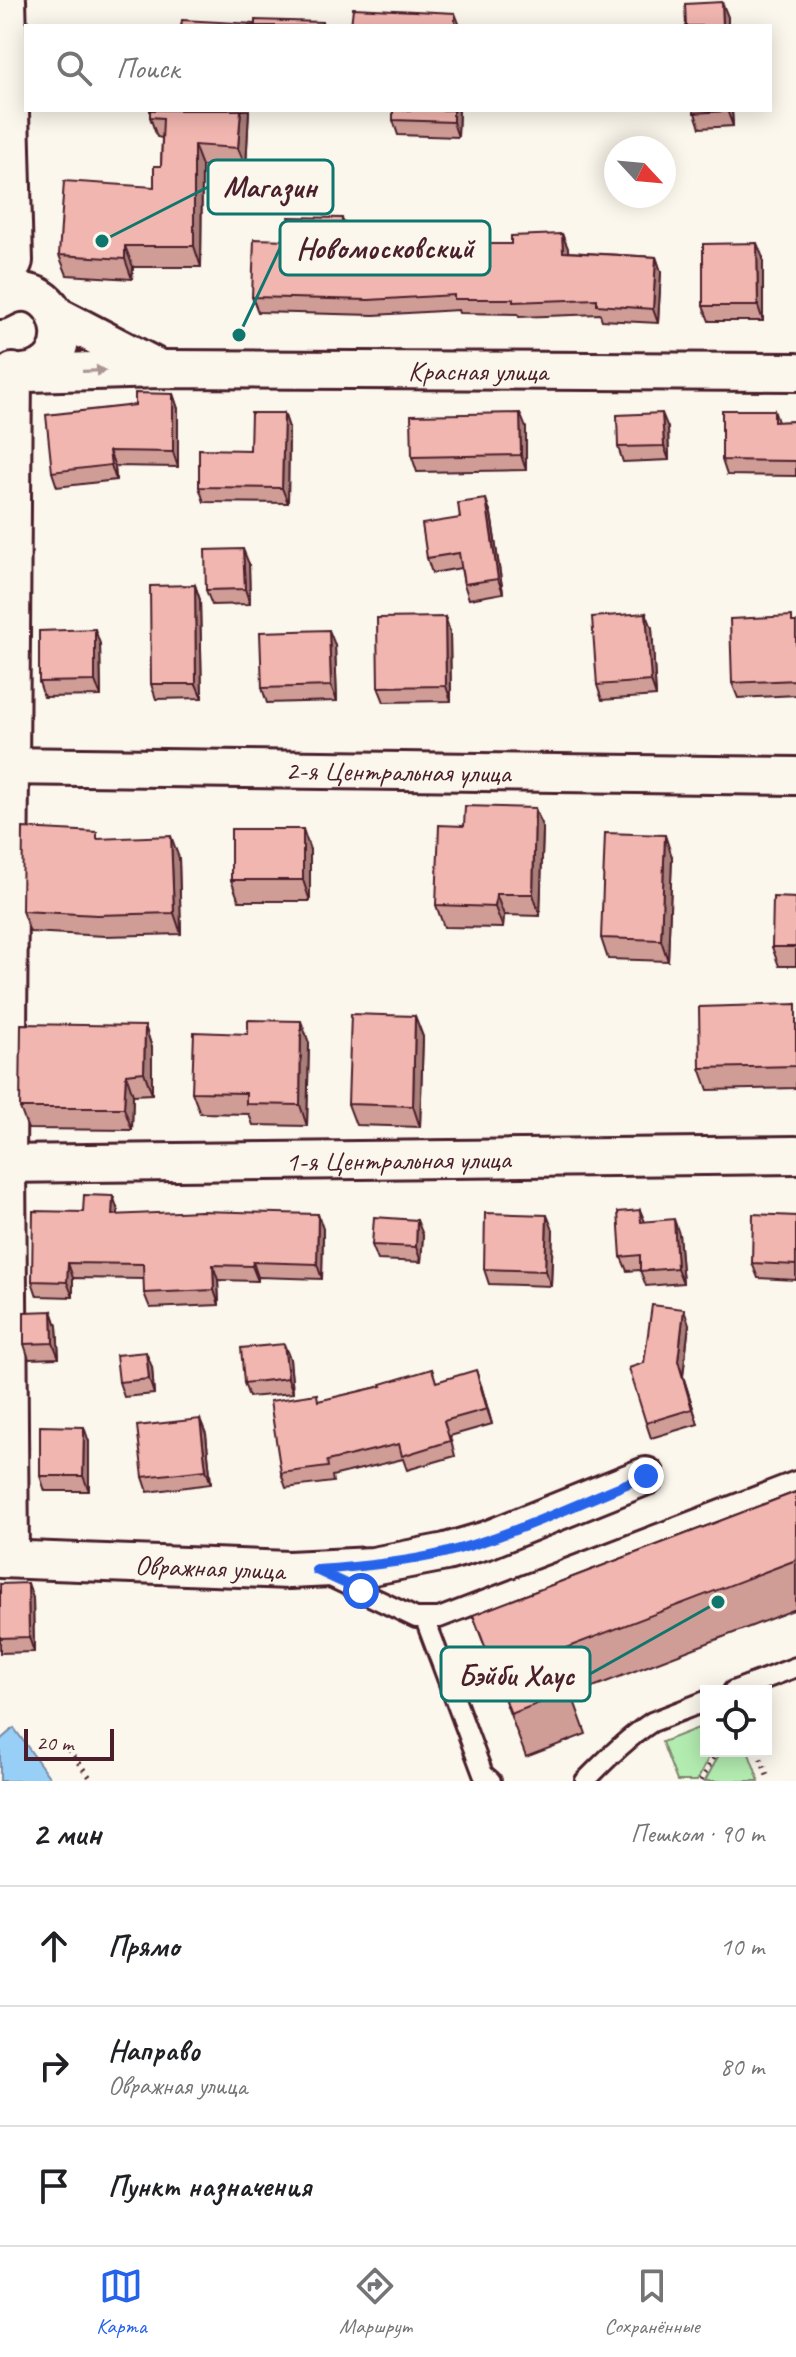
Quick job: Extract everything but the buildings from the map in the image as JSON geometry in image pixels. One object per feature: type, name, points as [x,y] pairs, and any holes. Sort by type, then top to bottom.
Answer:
[{"type":"street","points":[[5,1559],[5,766],[9,370],[42,368],[53,358],[61,331],[48,306],[7,277],[7,0]]},
{"type":"street","points":[[0,300],[8,295],[23,293],[48,306]]},
{"type":"street","name":"Красная улица","points":[[48,306],[160,369]]},
{"type":"street","name":"Красная улица","points":[[9,370],[796,372]]},
{"type":"street","name":"2-я Центральная улица","points":[[5,766],[796,776]]},
{"type":"street","name":"1-я Центральная улица","points":[[4,1164],[796,1155]]},
{"type":"street","name":"Овражная улица","points":[[5,1559],[316,1570],[373,1566],[446,1552],[487,1540],[646,1476]]},
{"type":"lane","points":[[316,1570],[416,1618],[439,1618],[796,1481]]},
{"type":"lane","points":[[425,1619],[483,1774],[491,1781]]},
{"type":"lane","points":[[749,1685],[796,1667]]},
{"type":"lane","points":[[585,1781],[625,1740],[644,1727],[700,1703]]},
{"type":"path","points":[[68,1750],[93,1781]]},
{"type":"path","points":[[701,1781],[714,1757]]},
{"type":"path","points":[[760,1757],[769,1781]]},
{"type":"green space","points":[[700,1727],[700,1757],[709,1757],[697,1781],[677,1781],[662,1742]]},
{"type":"green space","points":[[718,1757],[750,1757],[759,1781],[705,1781]]},
{"type":"water","points":[[14,1728],[52,1781],[0,1781],[0,1740]]},
{"type":"place","name":"Магазин","points":[[102,241]]},
{"type":"place","name":"Новомосковский","points":[[239,335]]},
{"type":"place","name":"Бэйби Хаус","points":[[718,1602]]},
{"type":"route","points":[[361,1591],[316,1570],[373,1566],[446,1552],[487,1540],[646,1476]]}]
